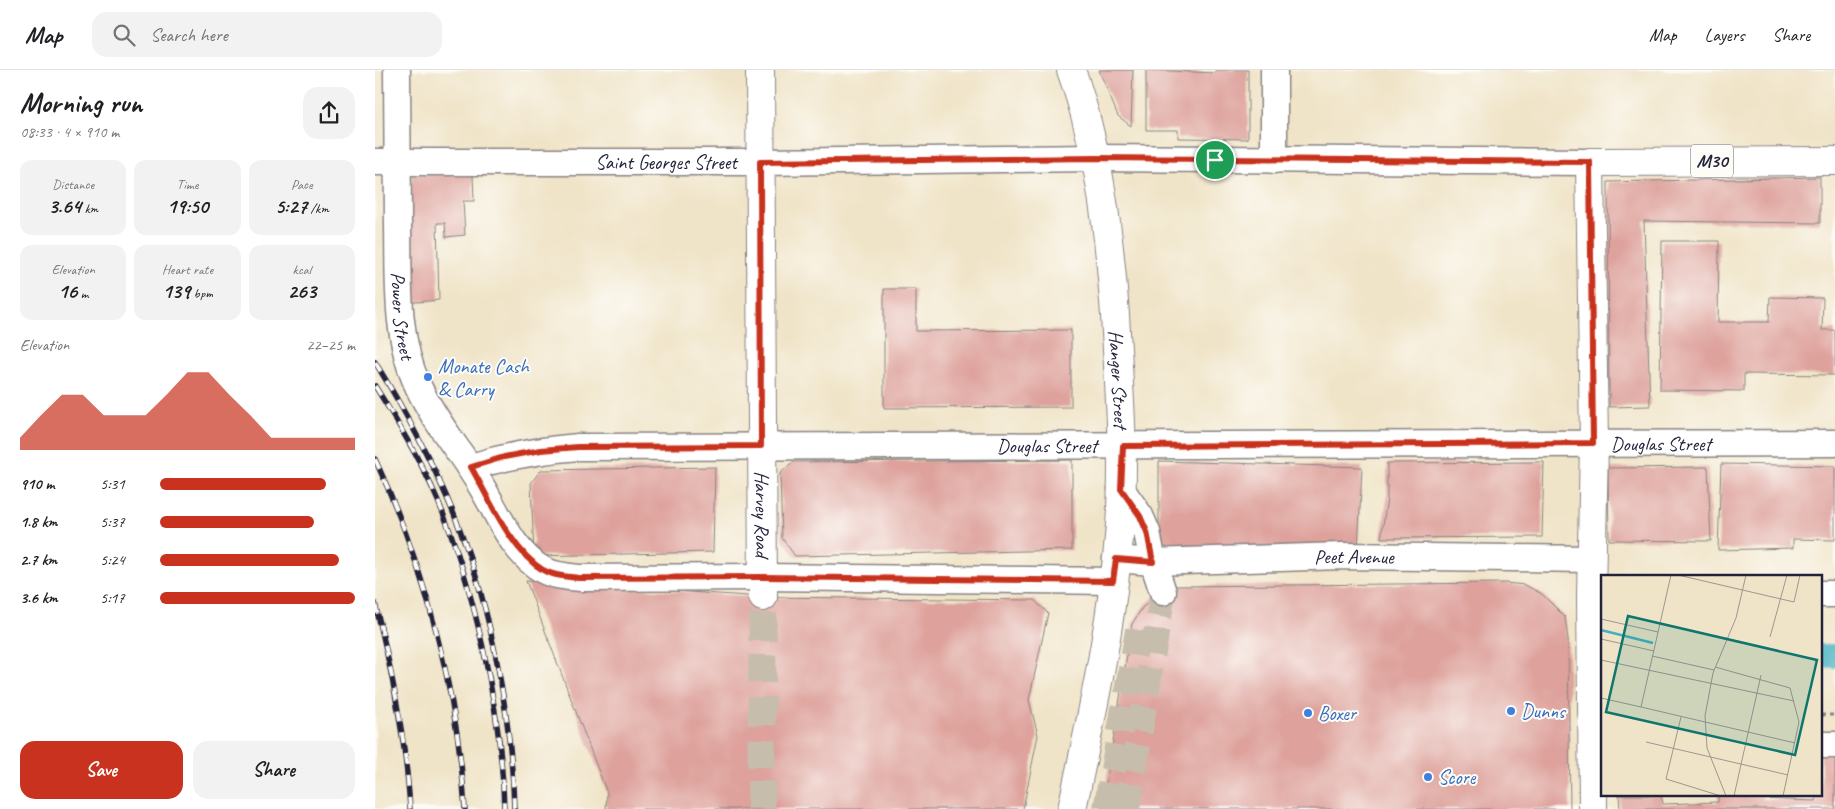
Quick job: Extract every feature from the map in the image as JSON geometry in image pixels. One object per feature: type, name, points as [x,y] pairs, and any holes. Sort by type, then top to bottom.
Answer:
[{"type":"main road","name":"Harvey Road","points":[[760,70],[763,587]]},
{"type":"main road","name":"Hanger Street","points":[[1071,70],[1096,158],[1112,274],[1123,446],[1115,570],[1091,720],[1072,809]]},
{"type":"main road","name":"Saint Georges Street","points":[[1590,162],[1835,161]]},
{"type":"main road","points":[[1590,162],[1593,443],[1591,559],[1597,596],[1598,746],[1593,809]]},
{"type":"street","name":"Power Street","points":[[397,70],[386,161],[399,299],[408,353],[418,385],[434,415],[471,467],[515,543],[528,558]]},
{"type":"street","points":[[1274,70],[1274,160]]},
{"type":"street","name":"Saint Georges Street","points":[[386,161],[760,162],[1096,158],[1590,162]]},
{"type":"street","name":"Douglas Street","points":[[471,467],[504,457],[541,450],[569,448],[1835,443]]},
{"type":"street","points":[[1121,489],[1140,516],[1147,532],[1153,562],[1163,592]]},
{"type":"street","name":"Peet Avenue","points":[[528,558],[544,570],[559,576],[763,587],[1115,570],[1153,562],[1342,556],[1591,559]]},
{"type":"building","points":[[1099,70],[1133,70],[1131,126],[1118,116]]},
{"type":"building","points":[[1146,70],[1216,73],[1216,70],[1248,70],[1248,139],[1178,138],[1178,130],[1146,130]]},
{"type":"building","points":[[412,174],[473,175],[474,201],[463,201],[465,235],[446,237],[445,223],[437,223],[439,300],[405,303]]},
{"type":"building","points":[[1820,177],[1820,223],[1644,221],[1650,406],[1609,407],[1608,182]]},
{"type":"building","points":[[1662,241],[1719,241],[1718,322],[1769,322],[1770,297],[1823,298],[1822,330],[1835,330],[1835,375],[1744,374],[1744,391],[1660,390]]},
{"type":"building","points":[[884,289],[916,289],[916,331],[1071,330],[1071,407],[884,408]]},
{"type":"building","points":[[1072,460],[1072,550],[795,556],[782,538],[780,473],[794,462]]},
{"type":"building","points":[[1159,461],[1362,467],[1358,550],[1159,560]]},
{"type":"building","points":[[1544,462],[1542,537],[1381,538],[1387,499],[1387,463]]},
{"type":"building","points":[[1721,464],[1835,466],[1835,540],[1793,539],[1793,548],[1718,550]]},
{"type":"building","points":[[715,467],[713,552],[534,556],[531,483],[541,470]]},
{"type":"building","points":[[1708,467],[1711,541],[1609,540],[1608,468]]},
{"type":"building","points":[[526,581],[763,597],[1034,600],[1048,613],[1029,700],[1038,735],[1023,809],[606,809],[607,793]]},
{"type":"building","points":[[1505,583],[1525,585],[1542,594],[1565,617],[1568,639],[1570,809],[1102,809],[1132,624],[1142,608],[1155,596],[1176,586]]},
{"type":"building","points":[[1823,753],[1835,755],[1835,809],[1620,809],[1619,796],[1661,796],[1663,804],[1718,802],[1718,796],[1762,796],[1762,799],[1816,801],[1817,796],[1823,796]]},
{"type":"waterway","points":[[1823,656],[1835,656]]},
{"type":"tunnel","points":[[1127,809],[1163,592]]},
{"type":"tunnel","points":[[761,809],[763,597]]},
{"type":"tunnel","points":[[1106,809],[1139,625]]},
{"type":"railway","points":[[375,362],[399,402],[431,463],[459,527],[481,593],[498,666],[504,703],[509,739],[514,809]]},
{"type":"railway","points":[[375,386],[405,435],[431,485],[446,520],[472,601],[491,687],[498,730],[504,809]]},
{"type":"railway","points":[[375,459],[409,542],[436,630],[455,720],[465,809]]},
{"type":"railway","points":[[375,603],[397,705],[410,809]]},
{"type":"place","name":"Monate Cash & Carry","points":[[428,377]]},
{"type":"place","name":"Dunns","points":[[1511,711]]},
{"type":"place","name":"Boxer","points":[[1308,713]]},
{"type":"place","name":"Score","points":[[1428,777]]},
{"type":"route","points":[[1096,158],[1215,160],[1590,162],[1593,443],[1123,446],[1121,489],[1140,516],[1147,532],[1153,562],[1116,559],[1113,581],[763,577],[580,578],[559,576],[544,570],[528,558],[515,543],[471,467],[504,457],[541,450],[578,447],[761,446],[760,162],[1096,158]]}]
